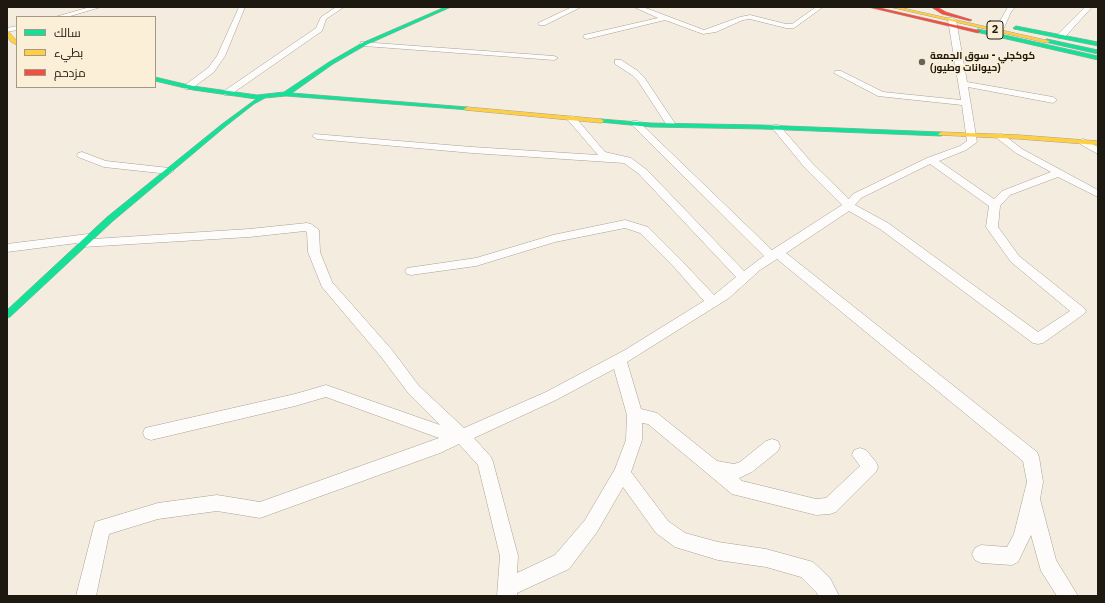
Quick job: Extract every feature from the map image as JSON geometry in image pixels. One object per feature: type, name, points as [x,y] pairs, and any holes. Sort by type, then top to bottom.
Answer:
[{"type":"main road","points":[[286,94],[332,63],[364,44],[449,7]]},
{"type":"main road","points":[[870,7],[953,23],[1098,58]]},
{"type":"main road","name":"2","points":[[892,7],[953,23],[1098,52]]},
{"type":"main road","name":"2","points":[[911,7],[1098,48]]},
{"type":"main road","points":[[933,7],[944,13],[970,20]]},
{"type":"main road","points":[[987,24],[1061,36],[1098,44]]},
{"type":"main road","points":[[7,31],[13,41],[16,42]]},
{"type":"main road","points":[[156,79],[188,87],[263,97],[286,94],[572,119],[672,125],[1000,137],[1098,143]]},
{"type":"main road","points":[[7,315],[110,219],[252,103],[263,97]]},
{"type":"street","points":[[63,16],[98,7]]},
{"type":"street","points":[[188,87],[211,70],[221,56],[242,7]]},
{"type":"street","points":[[227,93],[319,28],[323,18],[341,7]]},
{"type":"street","points":[[542,23],[578,7]]},
{"type":"street","points":[[637,7],[703,32],[713,30],[750,16],[786,26],[794,26],[820,7]]},
{"type":"street","points":[[1001,26],[1008,11],[1012,7]]},
{"type":"street","points":[[1061,36],[1089,7]]},
{"type":"street","points":[[587,37],[665,18]]},
{"type":"street","points":[[86,596],[101,528],[158,510],[217,503],[260,510],[434,448],[459,437],[551,396],[619,360],[724,295],[774,254],[849,206],[857,196],[931,160],[963,148],[972,142],[972,136],[962,84],[953,23]]},
{"type":"street","points":[[364,44],[554,58]]},
{"type":"street","points":[[618,62],[635,73],[641,79],[672,125]]},
{"type":"street","points":[[838,74],[881,94],[966,103]]},
{"type":"street","points":[[962,84],[1053,100]]},
{"type":"street","points":[[572,119],[602,154],[627,160],[643,172],[744,278]]},
{"type":"street","points":[[635,123],[774,254],[1031,457],[1035,482],[1022,537],[1012,556],[980,554]]},
{"type":"street","points":[[776,128],[809,166],[849,206],[884,226],[1038,339],[1078,310],[1015,259],[992,227],[995,205],[1006,193],[1058,173]]},
{"type":"street","points":[[317,136],[472,150],[627,160]]},
{"type":"street","points":[[1000,137],[1019,151],[1098,194]]},
{"type":"street","points":[[1083,142],[1098,151]]},
{"type":"street","points":[[82,155],[104,164],[169,171]]},
{"type":"street","points":[[931,160],[995,205]]},
{"type":"street","points":[[411,271],[476,262],[553,239],[625,224],[644,230],[678,264],[712,302]]},
{"type":"street","points":[[7,248],[86,241],[249,233],[307,227],[313,230],[314,252],[326,284],[387,354],[414,390],[485,462],[509,556],[507,592]]},
{"type":"street","points":[[507,592],[562,562],[591,526],[622,473],[634,440],[635,415],[619,360]]},
{"type":"street","points":[[151,433],[295,400],[326,391],[459,437]]},
{"type":"street","points":[[635,415],[652,418],[738,488],[816,507],[830,506],[870,467],[860,455]]},
{"type":"street","points":[[714,467],[735,472],[746,467],[772,446]]},
{"type":"street","points":[[622,473],[662,527],[682,541],[718,551],[766,558],[806,569],[823,585],[829,596]]},
{"type":"street","points":[[1031,499],[1048,564],[1068,596]]},
{"type":"traffic: fast","points":[[286,94],[331,63],[364,44],[449,7]]},
{"type":"traffic: fast","points":[[1016,28],[1098,44]]},
{"type":"traffic: fast","points":[[978,31],[1098,58]]},
{"type":"traffic: fast","points":[[1047,41],[1098,52]]},
{"type":"traffic: fast","points":[[156,79],[193,88],[257,97],[286,94],[467,109]]},
{"type":"traffic: fast","points":[[7,315],[110,219],[224,125],[252,103],[263,97]]},
{"type":"traffic: fast","points":[[601,121],[651,125],[762,127],[941,134]]},
{"type":"traffic: slow","points":[[892,7],[1047,41]]},
{"type":"traffic: slow","points":[[7,32],[13,41],[16,42]]},
{"type":"traffic: slow","points":[[467,109],[601,121]]},
{"type":"traffic: slow","points":[[941,134],[1019,137],[1098,143]]},
{"type":"traffic: jam","points":[[870,7],[978,31]]},
{"type":"traffic: jam","points":[[933,7],[944,13],[970,20]]},
{"type":"place","name":"كوكجلي - سوق الجمعة (حيوانات وطيور)","points":[[922,62]]}]
